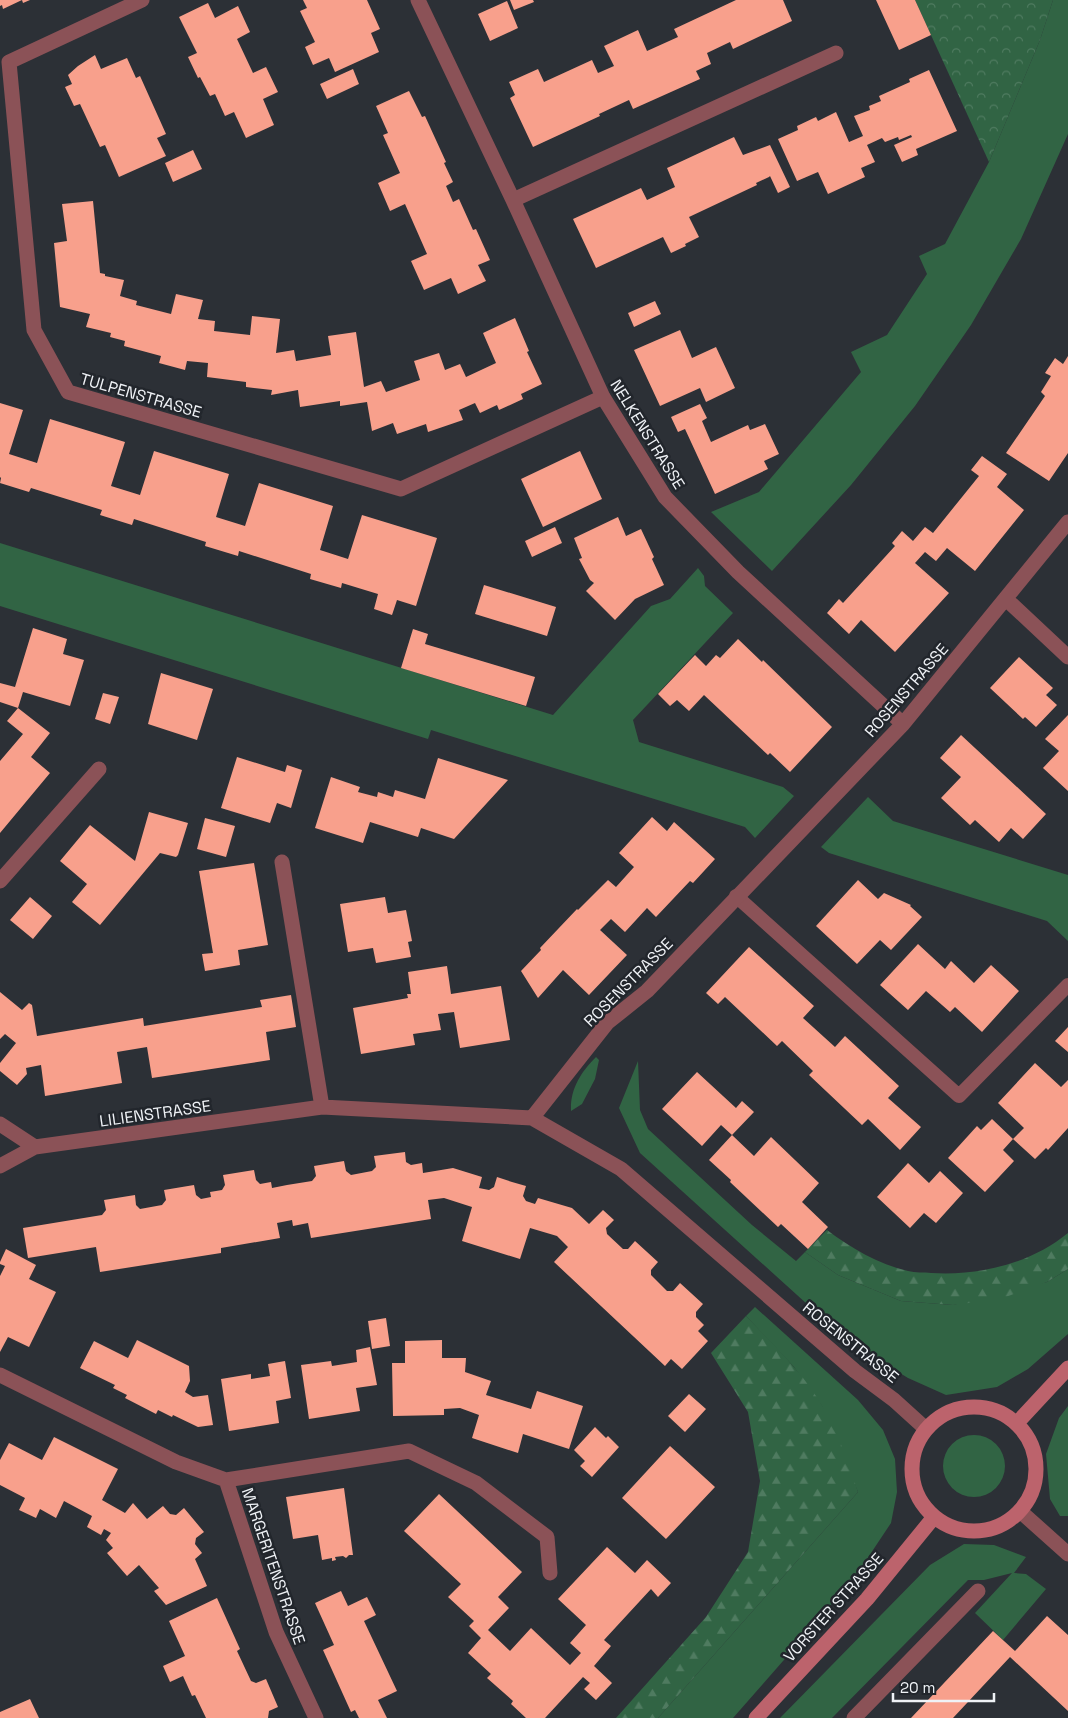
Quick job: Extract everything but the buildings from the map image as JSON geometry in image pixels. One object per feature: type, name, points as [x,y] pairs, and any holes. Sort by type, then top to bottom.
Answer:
[{"type":"main road","points":[[1017,1423],[1068,1368]]},
{"type":"main road","points":[[980,1407],[999,1412],[1017,1423],[1029,1438],[1035,1456],[1036,1476],[1031,1494],[1020,1511],[1006,1522],[988,1530],[969,1531],[951,1527],[934,1517],[916,1491],[912,1475],[912,1459],[926,1429],[941,1416],[960,1408],[980,1407]]},
{"type":"main road","name":"VORSTER STRASSE","points":[[756,1718],[867,1599],[934,1517]]},
{"type":"street","name":"TULPENSTRASSE","points":[[142,0],[9,62],[34,330],[68,392],[401,490],[602,397]]},
{"type":"street","name":"NELKENSTRASSE","points":[[418,0],[513,200],[602,397],[665,497],[738,572],[903,724]]},
{"type":"street","points":[[513,200],[836,54]]},
{"type":"street","name":"ROSENSTRASSE","points":[[926,1429],[894,1400],[848,1365],[621,1168],[532,1118],[607,1023],[647,991],[736,896],[903,724],[1068,522]]},
{"type":"street","points":[[1006,599],[1068,657]]},
{"type":"street","points":[[0,881],[99,769]]},
{"type":"street","points":[[282,862],[322,1107]]},
{"type":"street","name":"LILIENSTRASSE","points":[[35,1147],[322,1107],[532,1118]]},
{"type":"street","points":[[0,1124],[35,1147],[0,1166]]},
{"type":"street","name":"MARGERITENSTRASSE","points":[[0,1375],[176,1462],[226,1480],[409,1451],[476,1483],[547,1537],[550,1574]]},
{"type":"street","name":"MARGERITENSTRASSE","points":[[226,1480],[276,1632],[316,1718]]},
{"type":"street","points":[[1020,1511],[1068,1554]]},
{"type":"street","points":[[854,1718],[978,1591]]},
{"type":"lane","points":[[736,896],[960,1096],[1068,985]]},
{"type":"green space","points":[[915,0],[1053,0],[1040,40],[989,162]]},
{"type":"green space","points":[[1053,0],[1068,0],[1068,134],[1021,239],[971,325],[915,406],[851,485],[772,571],[711,512],[759,492],[861,372],[851,352],[887,335],[927,274],[919,256],[945,244],[989,162],[1040,40]]},
{"type":"green space","points":[[0,543],[553,715],[651,606],[670,599],[698,568],[704,576],[705,586],[733,613],[633,720],[639,742],[783,787],[794,796],[755,838],[745,827],[431,730],[428,739],[0,606]]},
{"type":"green space","points":[[868,797],[893,821],[1068,875],[1068,941],[1047,921],[829,853],[821,847]]},
{"type":"green space","points":[[596,1057],[599,1060],[595,1079],[582,1104],[571,1111],[572,1095],[578,1081]]},
{"type":"green space","points":[[638,1061],[640,1110],[648,1129],[752,1225],[796,1261],[805,1252],[838,1275],[901,1301],[953,1305],[1047,1282],[1068,1269],[1068,1334],[1028,1369],[997,1387],[946,1395],[908,1378],[849,1342],[640,1153],[619,1108]]},
{"type":"green space","points":[[827,1230],[855,1249],[876,1260],[911,1272],[931,1273],[967,1272],[1003,1266],[1037,1253],[1068,1233],[1068,1269],[1047,1282],[1000,1299],[953,1305],[901,1301],[838,1275],[805,1252]]},
{"type":"green space","points":[[755,1307],[858,1400],[883,1430],[895,1459],[897,1492],[891,1523],[861,1568],[811,1629],[733,1718],[658,1718],[858,1492],[822,1406],[794,1367],[746,1316]]},
{"type":"green space","points":[[746,1316],[788,1360],[807,1383],[823,1407],[847,1459],[858,1492],[658,1718],[616,1718],[706,1617],[748,1552],[760,1481],[748,1412],[711,1353]]},
{"type":"green space","points":[[1068,1406],[1068,1516],[1060,1516],[1050,1499],[1046,1454],[1059,1418]]},
{"type":"green space","points":[[974,1435],[991,1440],[996,1444],[1000,1449],[1005,1466],[1000,1483],[996,1488],[991,1492],[974,1497],[957,1492],[952,1488],[948,1483],[943,1466],[948,1449],[952,1444],[957,1440]]},
{"type":"green space","points":[[964,1544],[994,1545],[1026,1557],[1014,1573],[1026,1574],[1046,1589],[1003,1640],[975,1613],[1012,1573],[984,1580],[968,1580],[832,1718],[780,1718],[930,1565]]}]
